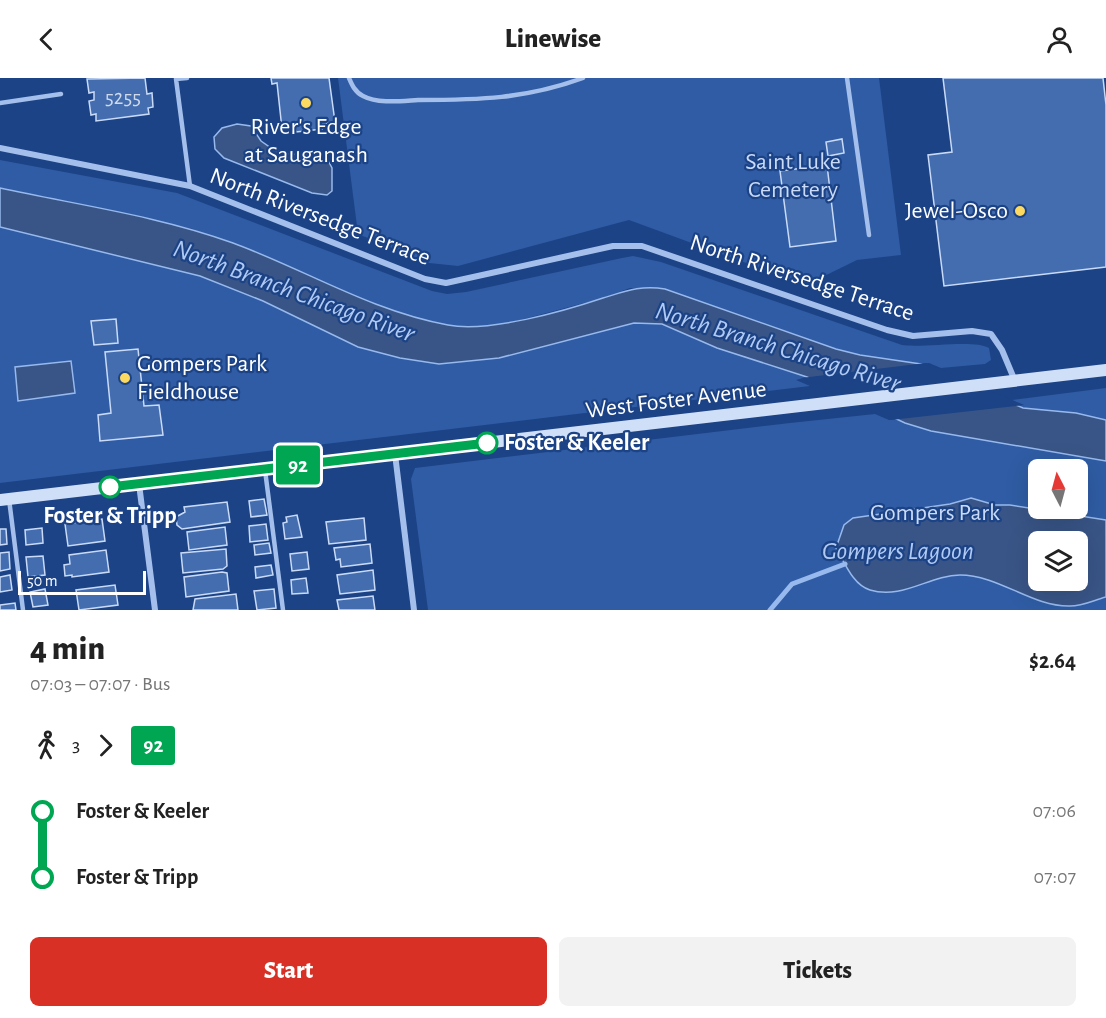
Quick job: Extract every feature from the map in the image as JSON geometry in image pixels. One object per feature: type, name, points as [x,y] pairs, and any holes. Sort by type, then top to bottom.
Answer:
[{"type":"main road","name":"West Foster Avenue","points":[[4,500],[1106,370]]},
{"type":"street","name":"North Riversedge Terrace","points":[[0,148],[190,186],[425,279],[446,283],[613,246],[642,246],[887,330],[912,336],[972,331],[991,334],[1002,350],[1015,381]]},
{"type":"street","points":[[395,454],[414,610]]},
{"type":"street","points":[[139,484],[155,610]]},
{"type":"lane","points":[[187,78],[176,79],[190,186]]},
{"type":"lane","points":[[349,78],[353,88],[361,96],[374,100],[482,100],[515,97],[546,91],[583,78]]},
{"type":"lane","points":[[847,78],[869,235]]},
{"type":"lane","points":[[0,103],[61,94]]},
{"type":"lane","points":[[265,469],[283,610]]},
{"type":"lane","points":[[4,500],[23,610]]},
{"type":"green space","name":"Saint Luke Cemetery","points":[[338,78],[879,78],[901,255],[857,260],[806,285],[629,220],[458,266],[429,263],[358,234]]},
{"type":"green space","points":[[0,160],[177,193],[432,291],[447,294],[466,292],[633,256],[661,262],[902,345],[982,345],[989,348],[991,360],[985,364],[941,368],[929,363],[921,364],[860,355],[836,349],[665,289],[630,288],[603,298],[505,324],[475,327],[450,326],[388,311],[193,229],[0,188]]},
{"type":"green space","points":[[0,227],[200,276],[263,301],[358,347],[400,358],[439,364],[499,358],[634,323],[662,324],[717,348],[807,377],[796,380],[810,386],[0,483]]},
{"type":"green space","name":"Gompers Park","points":[[1106,388],[1106,610],[428,610],[411,479],[415,468],[875,414],[889,420],[1022,405],[1012,400]]},
{"type":"water","points":[[237,124],[251,126],[261,141],[274,150],[289,154],[325,155],[332,168],[332,191],[327,195],[312,193],[224,158],[215,149],[214,137],[222,128]]},
{"type":"water","name":"North Branch Chicago River","points":[[0,188],[176,225],[233,243],[392,310],[448,325],[465,327],[504,323],[568,309],[634,289],[665,289],[836,349],[921,364],[1023,408],[1076,413],[1106,420],[1106,461],[931,431],[905,423],[807,377],[717,348],[662,324],[634,323],[499,358],[439,364],[400,358],[358,347],[263,301],[200,276],[0,227]]},
{"type":"water","points":[[71,361],[75,393],[18,401],[15,367]]},
{"type":"water","name":"Gompers Lagoon","points":[[971,498],[995,505],[1028,508],[1028,519],[1088,519],[1088,517],[1106,520],[1106,597],[1079,605],[1056,605],[1042,602],[988,580],[960,575],[893,592],[870,590],[850,573],[836,548],[844,525],[853,518],[950,504]]},
{"type":"pier","points":[[926,363],[1024,405],[891,420],[801,378]]},
{"type":"building","points":[[145,78],[147,94],[152,93],[153,107],[148,108],[149,114],[96,121],[96,114],[91,115],[89,101],[94,100],[94,92],[89,93],[87,79]]},
{"type":"building","name":"River's Edge at Sauganash","points":[[271,78],[329,78],[335,122],[321,124],[322,129],[296,132],[295,128],[282,129],[277,83],[272,84]]},
{"type":"building","name":"Jewel-Osco","points":[[943,78],[1103,78],[1106,105],[1106,267],[944,286],[928,155],[952,152]]},
{"type":"building","points":[[842,139],[844,153],[828,156],[826,142]]},
{"type":"building","points":[[827,165],[836,241],[790,247],[780,171]]},
{"type":"building","points":[[116,319],[118,343],[94,345],[91,321]]},
{"type":"building","name":"Gompers Park Fieldhouse","points":[[138,349],[144,406],[159,405],[163,435],[100,441],[98,415],[111,413],[105,352]]},
{"type":"building","points":[[264,499],[267,515],[251,517],[249,501]]},
{"type":"building","points":[[227,502],[230,522],[182,529],[177,525],[176,517],[185,512],[184,507]]},
{"type":"building","points":[[297,515],[302,537],[285,539],[283,523],[287,522],[286,517]]},
{"type":"building","points":[[364,518],[366,540],[329,544],[326,522]]},
{"type":"building","points":[[102,519],[105,541],[68,546],[65,524]]},
{"type":"building","points":[[266,524],[268,540],[250,542],[249,526]]},
{"type":"building","points":[[225,527],[227,545],[189,550],[187,532]]},
{"type":"building","points":[[42,528],[43,543],[26,545],[25,530]]},
{"type":"building","points":[[0,529],[6,529],[7,544],[0,545]]},
{"type":"building","points":[[269,543],[271,553],[255,555],[254,545]]},
{"type":"building","points":[[370,544],[372,563],[341,567],[340,559],[336,560],[334,548]]},
{"type":"building","points":[[226,549],[227,566],[223,569],[183,573],[181,553]]},
{"type":"building","points":[[106,550],[109,572],[65,576],[64,565],[70,564],[69,555]]},
{"type":"building","points":[[9,552],[10,569],[0,571],[0,553]]},
{"type":"building","points":[[307,552],[309,569],[292,571],[290,554]]},
{"type":"building","points":[[43,556],[45,575],[28,577],[26,557]]},
{"type":"building","points":[[271,565],[273,575],[256,578],[255,567]]},
{"type":"building","points":[[373,570],[375,590],[340,594],[337,575]]},
{"type":"building","points":[[227,573],[229,591],[186,597],[184,577]]},
{"type":"building","points":[[10,575],[12,590],[0,592],[0,577]]},
{"type":"building","points":[[306,578],[308,593],[292,594],[291,580]]},
{"type":"building","points":[[115,585],[118,605],[79,610],[76,590]]},
{"type":"building","points":[[45,589],[48,605],[33,607],[30,592]]},
{"type":"building","points":[[274,589],[276,608],[257,610],[254,591]]},
{"type":"building","points":[[236,594],[238,610],[193,610],[195,599]]},
{"type":"building","points":[[373,596],[375,610],[339,610],[337,600]]},
{"type":"building","points":[[15,603],[16,610],[0,610],[0,605]]},
{"type":"waterway","points":[[770,610],[792,584],[845,564]]},
{"type":"bus line","name":"92","points":[[110,487],[487,443]]},
{"type":"place","name":"River's Edge at Sauganash","points":[[306,103]]},
{"type":"place","name":"Jewel-Osco","points":[[1020,211]]},
{"type":"place","name":"Gompers Park Fieldhouse","points":[[125,378]]},
{"type":"place","name":"Foster & Keeler","points":[[487,443]]},
{"type":"place","name":"Foster & Tripp","points":[[110,487]]}]
